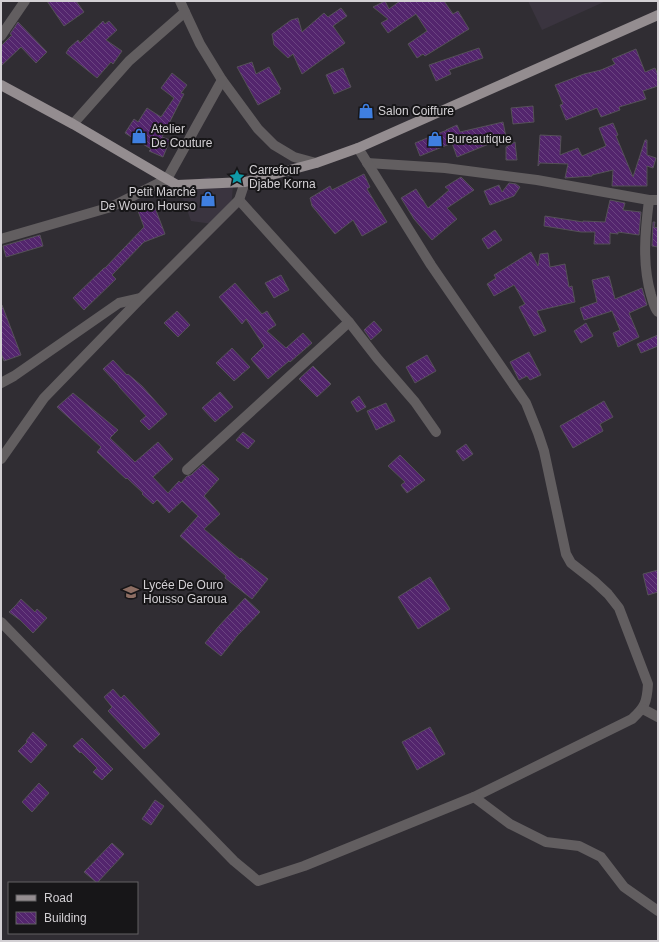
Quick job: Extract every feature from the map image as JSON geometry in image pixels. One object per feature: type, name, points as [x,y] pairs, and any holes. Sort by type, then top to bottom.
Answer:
[{"type":"main road","points":[[1,84],[177,185],[245,182],[316,163],[358,148],[658,15]]},
{"type":"street","points":[[1,36],[26,1]]},
{"type":"street","points":[[180,1],[200,44],[222,80],[258,129],[274,145],[294,157],[316,163]]},
{"type":"street","points":[[73,124],[129,61],[185,12]]},
{"type":"street","points":[[1,239],[111,208],[167,179],[222,80]]},
{"type":"street","points":[[1,622],[234,861],[258,881],[304,866],[474,798],[632,719],[643,709],[647,696],[648,684],[619,608],[608,594],[594,581],[570,563],[566,554],[544,452],[526,403],[431,265],[358,148]]},
{"type":"street","points":[[367,163],[445,168],[537,180],[654,200],[645,239],[645,258],[650,292],[654,306],[658,312]]},
{"type":"street","points":[[1,459],[44,398],[239,200],[245,182]]},
{"type":"street","points":[[239,200],[349,322],[414,402],[436,432]]},
{"type":"street","points":[[1,383],[14,376],[119,303],[141,298]]},
{"type":"street","points":[[187,470],[349,322]]},
{"type":"street","points":[[643,709],[658,717]]},
{"type":"street","points":[[474,798],[510,824],[546,842],[579,846],[602,857],[624,887],[658,911]]},
{"type":"shaded area","points":[[528,1],[606,1],[542,30]]},
{"type":"shaded area","name":"Petit Marché De Wouro Hourso","points":[[209,177],[233,186],[231,209],[219,225],[191,221],[180,190],[186,181]]},
{"type":"building","points":[[47,1],[76,1],[84,12],[64,26]]},
{"type":"building","points":[[385,1],[389,9],[400,1],[444,1],[453,14],[458,11],[469,29],[425,56],[423,54],[417,58],[408,44],[427,31],[416,14],[388,33],[381,23],[388,19],[373,7]]},
{"type":"building","points":[[341,8],[347,16],[333,26],[345,43],[302,74],[293,54],[288,58],[274,45],[272,34],[291,20],[298,18],[302,32],[324,13],[328,17]]},
{"type":"building","points":[[103,21],[105,24],[109,21],[117,30],[106,40],[122,51],[113,64],[111,62],[97,78],[66,53],[78,40],[80,43]]},
{"type":"building","points":[[18,22],[47,52],[36,63],[21,47],[1,66],[1,46],[12,35],[10,34]]},
{"type":"building","points":[[479,48],[483,58],[449,70],[451,74],[436,81],[429,65]]},
{"type":"building","points":[[636,49],[645,72],[655,68],[658,75],[658,86],[643,91],[646,99],[619,107],[620,110],[601,117],[597,108],[566,120],[560,105],[563,104],[555,85],[615,64],[612,59]]},
{"type":"building","points":[[252,62],[256,74],[269,67],[281,89],[279,91],[280,93],[258,105],[237,67]]},
{"type":"building","points":[[343,68],[351,87],[334,94],[326,75]]},
{"type":"building","points":[[172,73],[187,85],[181,93],[184,94],[162,137],[170,140],[163,157],[149,151],[151,149],[125,133],[134,119],[138,122],[147,108],[161,117],[174,98],[161,88]]},
{"type":"building","points":[[533,106],[534,122],[513,124],[511,108]]},
{"type":"building","points":[[503,122],[506,137],[457,157],[452,143],[420,156],[415,143],[457,125],[460,132]]},
{"type":"building","points":[[613,123],[618,135],[616,136],[633,177],[645,140],[647,140],[647,155],[656,158],[653,168],[647,166],[647,186],[612,186],[613,170],[592,176],[565,178],[568,164],[540,163],[538,166],[540,135],[561,136],[560,155],[578,148],[582,156],[606,146],[599,128]]},
{"type":"building","points":[[515,142],[517,160],[506,160],[506,147]]},
{"type":"building","points":[[364,174],[370,187],[367,189],[387,222],[362,236],[353,220],[335,234],[312,206],[310,198],[330,186],[332,190]]},
{"type":"building","points":[[461,177],[474,190],[447,208],[457,219],[432,240],[414,219],[401,198],[416,189],[428,208],[449,190],[445,187]]},
{"type":"building","points":[[509,183],[516,184],[520,187],[514,196],[490,205],[484,191],[499,185],[502,192]]},
{"type":"building","points":[[610,200],[625,203],[623,210],[641,212],[639,235],[618,232],[618,234],[610,233],[610,244],[594,244],[595,232],[581,232],[544,226],[545,216],[583,222],[605,222]]},
{"type":"building","points":[[154,205],[165,234],[144,242],[112,275],[116,279],[84,310],[73,298],[105,268],[144,227],[138,211]]},
{"type":"building","points":[[653,222],[655,222],[654,227],[658,228],[658,247],[652,246]]},
{"type":"building","points":[[495,230],[502,240],[488,249],[482,239]]},
{"type":"building","points":[[40,235],[43,246],[6,257],[3,246]]},
{"type":"building","points":[[531,252],[538,266],[540,254],[548,253],[550,267],[565,264],[569,287],[572,286],[575,302],[537,311],[546,331],[534,336],[519,307],[525,304],[514,285],[494,296],[487,284],[496,278],[494,275]]},
{"type":"building","points":[[281,275],[289,290],[274,298],[265,283]]},
{"type":"building","points":[[609,276],[615,299],[642,288],[647,305],[629,313],[639,337],[618,347],[613,333],[620,330],[612,311],[584,320],[580,308],[597,302],[592,280]]},
{"type":"building","points":[[235,283],[262,314],[267,311],[276,325],[267,331],[286,348],[303,333],[312,343],[268,379],[251,359],[264,346],[246,319],[242,324],[219,297]]},
{"type":"building","points":[[1,305],[21,355],[4,361],[1,353]]},
{"type":"building","points":[[177,311],[190,325],[178,337],[164,323]]},
{"type":"building","points":[[374,321],[382,330],[371,340],[364,330]]},
{"type":"building","points":[[586,323],[593,336],[581,343],[574,331]]},
{"type":"building","points":[[658,335],[658,346],[641,353],[637,344]]},
{"type":"building","points":[[232,348],[250,367],[234,381],[216,363]]},
{"type":"building","points":[[529,352],[541,375],[530,380],[527,376],[519,380],[510,362]]},
{"type":"building","points":[[427,355],[436,371],[415,383],[406,367]]},
{"type":"building","points":[[113,360],[127,375],[128,374],[142,386],[167,414],[149,430],[140,421],[146,416],[103,369]]},
{"type":"building","points":[[313,366],[331,384],[317,397],[299,379]]},
{"type":"building","points":[[220,392],[233,407],[215,422],[202,408]]},
{"type":"building","points":[[73,393],[118,430],[110,438],[135,462],[158,442],[173,459],[153,477],[168,493],[179,481],[181,483],[187,476],[191,475],[203,464],[219,479],[204,496],[220,514],[204,529],[240,559],[241,558],[268,579],[252,599],[225,578],[226,576],[180,536],[198,516],[182,501],[169,513],[157,500],[153,504],[127,478],[126,479],[97,452],[101,447],[57,407]]},
{"type":"building","points":[[359,396],[366,407],[357,412],[351,402]]},
{"type":"building","points":[[604,401],[613,417],[600,424],[603,431],[573,448],[560,426]]},
{"type":"building","points":[[386,403],[395,421],[376,430],[367,411]]},
{"type":"building","points":[[243,432],[255,441],[248,449],[236,440]]},
{"type":"building","points":[[466,444],[473,454],[463,461],[456,451]]},
{"type":"building","points":[[400,455],[425,480],[407,493],[401,485],[405,482],[388,466]]},
{"type":"building","points":[[658,570],[658,592],[648,595],[643,574]]},
{"type":"building","points":[[430,577],[450,609],[418,629],[398,597]]},
{"type":"building","points":[[245,598],[260,612],[237,636],[221,656],[205,643]]},
{"type":"building","points":[[21,599],[35,612],[37,609],[47,618],[33,633],[20,620],[9,612]]},
{"type":"building","points":[[113,689],[121,698],[124,695],[160,734],[144,749],[108,711],[112,707],[104,697]]},
{"type":"building","points":[[430,727],[445,754],[417,770],[402,742]]},
{"type":"building","points":[[33,732],[47,745],[31,763],[18,751],[27,742],[26,741]]},
{"type":"building","points":[[82,738],[113,769],[102,780],[93,772],[97,768],[73,746]]},
{"type":"building","points":[[39,783],[49,793],[32,812],[22,802]]},
{"type":"building","points":[[155,800],[164,806],[151,825],[142,819]]},
{"type":"building","points":[[112,843],[124,854],[98,882],[96,882],[84,872]]},
{"type":"place","name":"Salon Coiffure","points":[[366,111]]},
{"type":"place","name":"Atelier De Couture","points":[[139,136]]},
{"type":"place","name":"Bureautique","points":[[435,139]]},
{"type":"place","name":"Carrefour Djabe Korna","points":[[237,177]]},
{"type":"place","name":"Petit Marché De Wouro Hourso","points":[[208,199]]},
{"type":"place","name":"Lycée De Ouro Housso Garoua","points":[[131,592]]}]
